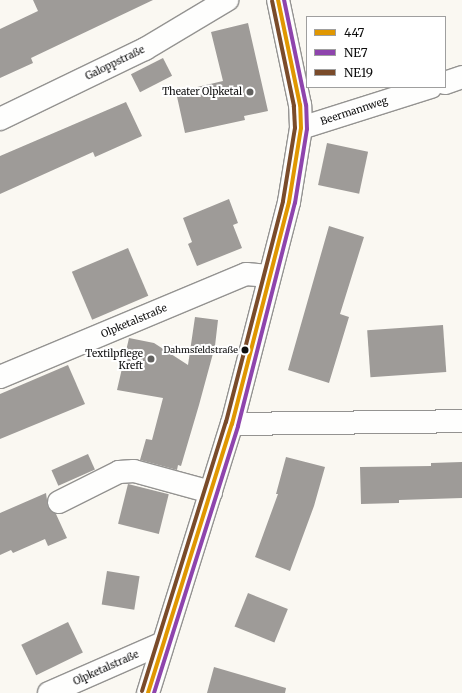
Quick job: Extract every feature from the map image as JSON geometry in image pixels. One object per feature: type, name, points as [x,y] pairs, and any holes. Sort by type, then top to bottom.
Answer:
[{"type":"street","name":"Galoppstraße","points":[[0,119],[145,49],[227,0]]},
{"type":"street","points":[[148,693],[232,424],[289,202],[301,128],[297,90],[278,0]]},
{"type":"street","points":[[446,83],[462,77]]},
{"type":"street","name":"Beermannweg","points":[[301,128],[428,88]]},
{"type":"street","name":"Olpketalstraße","points":[[0,377],[246,274],[269,276]]},
{"type":"street","points":[[232,424],[462,420]]},
{"type":"street","points":[[59,502],[120,472],[134,470],[211,492]]},
{"type":"street","name":"Olpketalstraße","points":[[49,693],[163,643]]},
{"type":"building","points":[[33,0],[153,0],[31,58],[33,63],[0,78],[0,29],[38,11]]},
{"type":"building","points":[[248,23],[268,111],[244,116],[245,120],[185,133],[176,92],[223,81],[211,32]]},
{"type":"building","points":[[163,58],[172,76],[140,92],[131,74]]},
{"type":"building","points":[[126,102],[142,136],[95,157],[93,152],[0,194],[0,156]]},
{"type":"building","points":[[327,143],[368,152],[359,194],[318,185]]},
{"type":"building","points":[[229,199],[238,223],[233,225],[242,248],[197,266],[188,244],[192,242],[183,218]]},
{"type":"building","points":[[329,226],[364,237],[340,314],[349,317],[329,383],[288,370]]},
{"type":"building","points":[[128,248],[148,296],[92,320],[72,272]]},
{"type":"building","points":[[195,317],[218,320],[215,346],[181,466],[178,465],[177,470],[140,460],[146,439],[152,440],[163,398],[117,390],[129,338],[154,343],[188,365]]},
{"type":"building","points":[[443,325],[446,372],[370,377],[367,330]]},
{"type":"building","points":[[68,365],[85,404],[0,439],[0,394]]},
{"type":"building","points":[[88,454],[95,470],[58,486],[51,470]]},
{"type":"building","points":[[286,457],[325,467],[314,506],[290,571],[255,557],[278,494],[276,494]]},
{"type":"building","points":[[462,462],[462,498],[399,500],[399,503],[361,504],[360,467],[431,466],[431,463]]},
{"type":"building","points":[[128,484],[169,494],[159,534],[118,524]]},
{"type":"building","points":[[46,493],[48,507],[56,514],[67,538],[48,546],[45,539],[13,553],[11,550],[0,555],[0,513]]},
{"type":"building","points":[[107,571],[140,576],[134,610],[102,605]]},
{"type":"building","points":[[248,593],[288,609],[274,642],[235,626]]},
{"type":"building","points":[[68,622],[83,653],[36,675],[21,645]]},
{"type":"building","points":[[214,667],[286,688],[285,693],[207,693]]},
{"type":"transit line","name":"447","points":[[148,693],[232,424],[289,202],[301,128],[300,105],[278,0]]},
{"type":"transit line","name":"NE7","points":[[154,693],[238,426],[295,203],[307,129],[306,105],[284,0]]},
{"type":"transit line","name":"NE19","points":[[142,691],[226,422],[283,201],[295,128],[294,106],[272,1]]},
{"type":"place","name":"Theater Olpketal","points":[[250,92]]},
{"type":"place","name":"Dahmsfeldstraße","points":[[245,350]]},
{"type":"place","name":"Textilpflege Kreft","points":[[151,359]]}]
